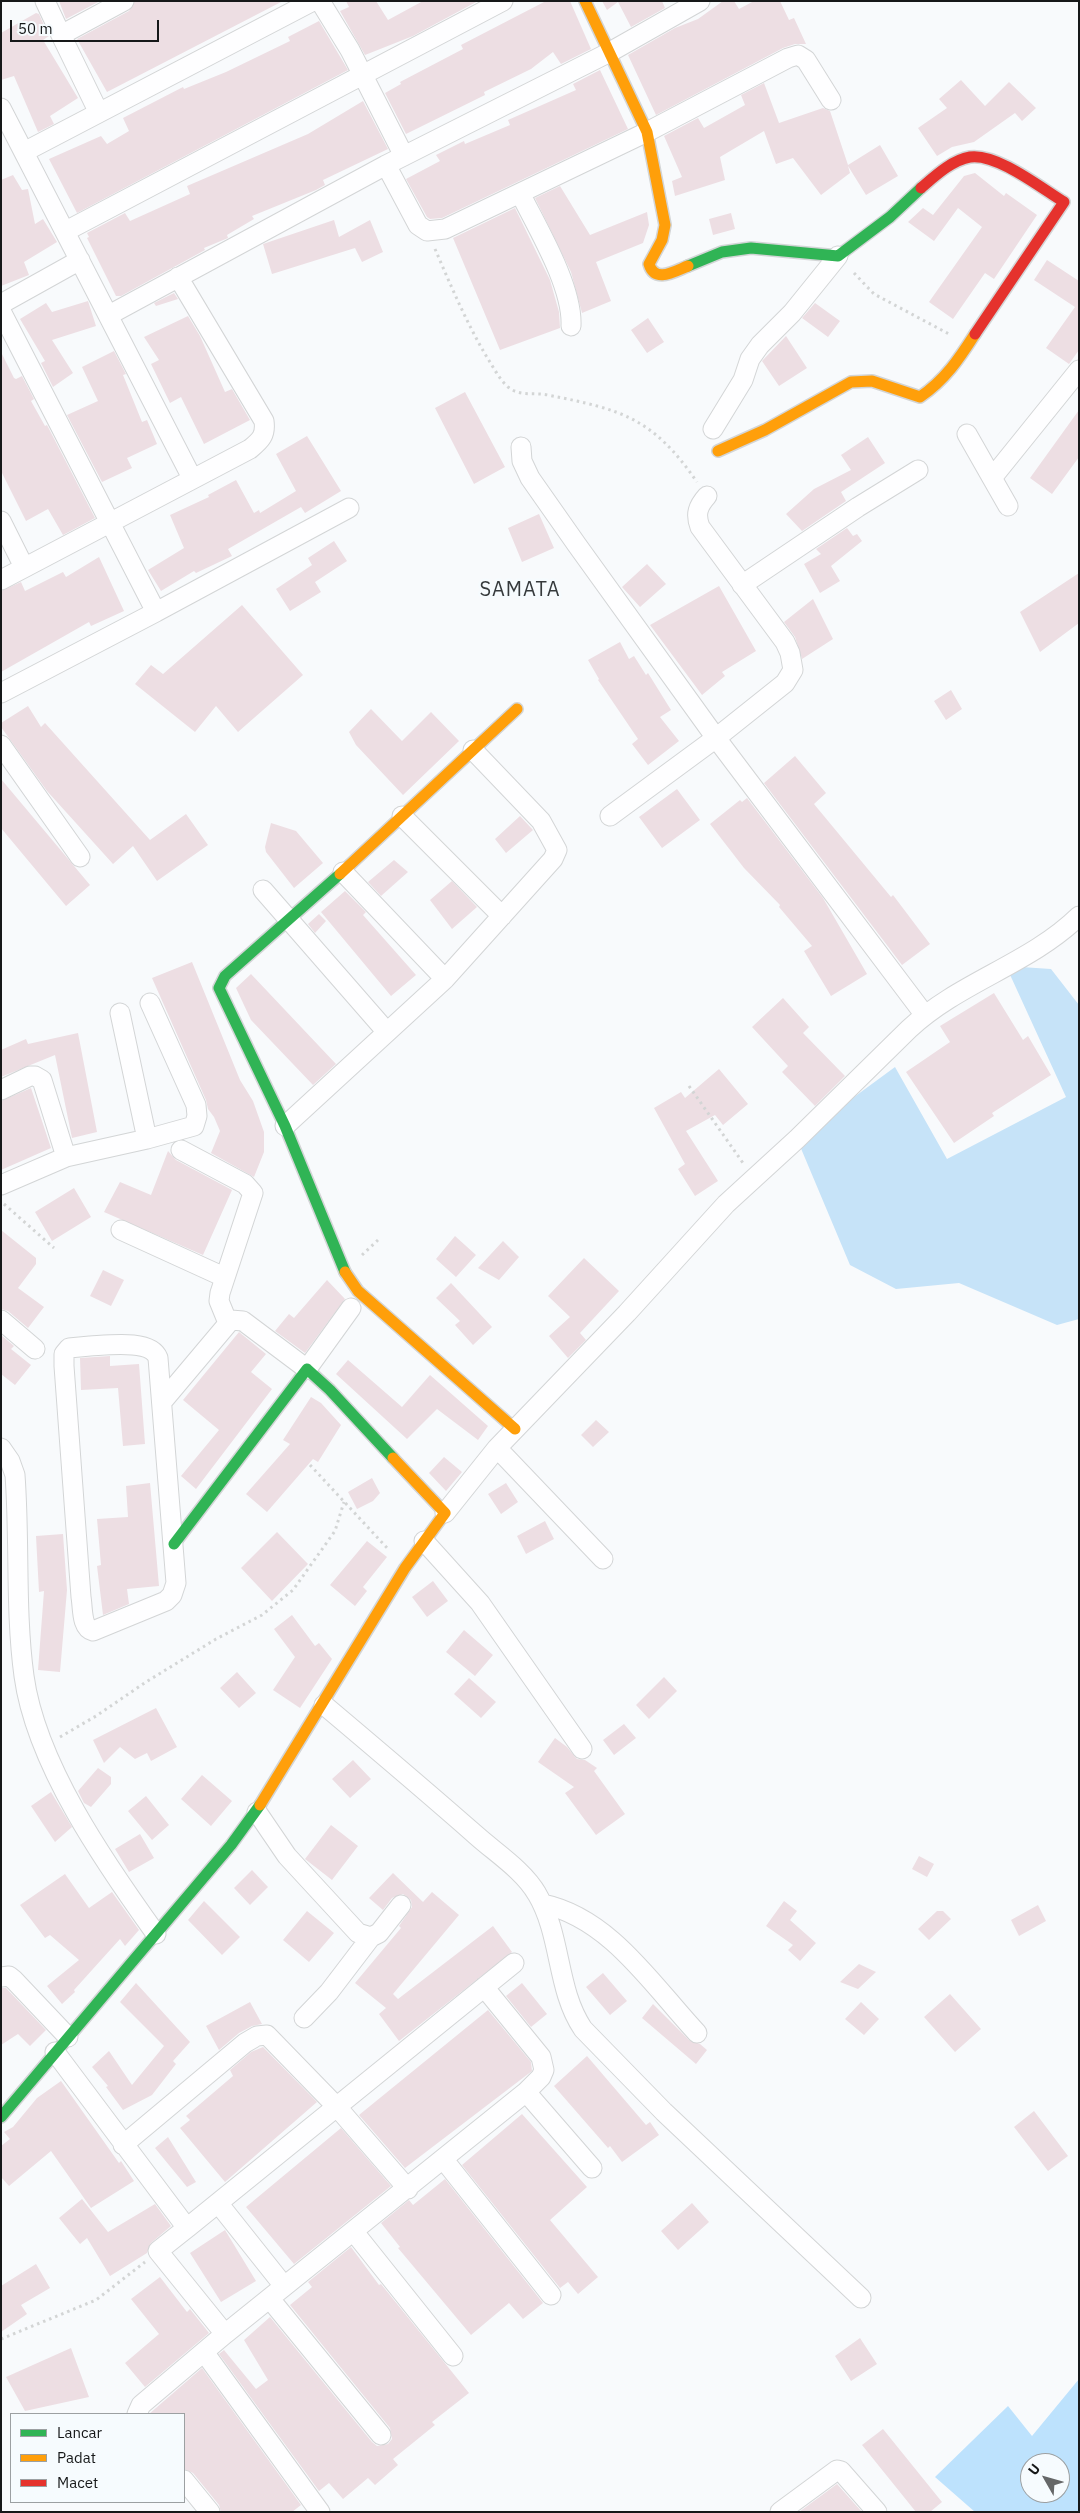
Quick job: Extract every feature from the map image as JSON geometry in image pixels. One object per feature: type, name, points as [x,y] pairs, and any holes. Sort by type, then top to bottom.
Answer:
[{"type":"street","points":[[45,1],[98,111]]},
{"type":"street","points":[[61,35],[124,1]]},
{"type":"street","points":[[24,152],[98,111],[313,1]]},
{"type":"street","points":[[320,1],[350,50],[404,156]]},
{"type":"street","points":[[66,231],[503,1]]},
{"type":"street","points":[[585,1],[647,132],[666,225],[662,240],[648,264],[650,271],[655,275],[663,276],[722,252],[750,248],[838,256]]},
{"type":"street","points":[[109,315],[386,165],[610,52],[700,1]]},
{"type":"street","points":[[386,165],[418,225],[427,231],[445,229],[647,132],[781,62],[798,56],[806,60],[831,100]]},
{"type":"street","points":[[1,108],[192,478]]},
{"type":"street","points":[[713,428],[742,380],[750,359],[760,344],[792,313],[838,256],[948,168],[963,159],[978,157],[993,161],[1072,206],[938,385],[920,397],[872,381],[851,382],[765,430],[718,451]]},
{"type":"street","points":[[520,193],[570,302],[571,326]]},
{"type":"street","points":[[1,304],[80,260]]},
{"type":"street","points":[[1,580],[250,449],[261,441],[266,430],[264,421],[178,277]]},
{"type":"street","points":[[1,311],[156,612]]},
{"type":"street","points":[[992,478],[1079,370]]},
{"type":"street","points":[[967,434],[1008,506]]},
{"type":"street","points":[[521,447],[522,461],[530,478],[716,738],[924,1014]]},
{"type":"street","points":[[742,585],[918,470]]},
{"type":"street","points":[[610,816],[716,738],[785,683],[793,670],[790,653],[785,642],[706,537],[696,518],[699,505],[707,496]]},
{"type":"street","points":[[1,693],[349,508]]},
{"type":"street","points":[[1,521],[24,567]]},
{"type":"street","points":[[516,1429],[358,1290],[344,1271],[285,1126],[219,988],[225,976],[343,872],[517,709]]},
{"type":"street","points":[[1,745],[80,857]]},
{"type":"street","points":[[285,1126],[445,979],[553,860],[557,850],[541,821],[472,750]]},
{"type":"street","points":[[402,816],[502,916]]},
{"type":"street","points":[[343,872],[445,979]]},
{"type":"street","points":[[263,890],[386,1032]]},
{"type":"street","points":[[1,2117],[257,1812],[324,1705],[406,1567],[445,1512],[497,1448],[628,1313],[687,1245],[924,1014],[1036,950],[1079,916]]},
{"type":"street","points":[[1,1185],[66,1157],[147,1139],[194,1126],[198,1116],[196,1105],[150,1003]]},
{"type":"street","points":[[120,1014],[147,1139]]},
{"type":"street","points":[[1,1090],[30,1076],[35,1076],[42,1080],[66,1157]]},
{"type":"street","points":[[181,1150],[252,1189],[252,1198],[224,1277],[220,1301],[228,1323]]},
{"type":"street","points":[[120,1230],[224,1277]]},
{"type":"street","points":[[174,1544],[351,1308]]},
{"type":"street","points":[[162,1402],[228,1323],[235,1319],[243,1321],[307,1369],[330,1390],[445,1512]]},
{"type":"street","points":[[1,1320],[35,1348]]},
{"type":"street","points":[[90,1346],[150,1347],[158,1358],[162,1402],[176,1583],[172,1595],[166,1601],[93,1632],[86,1628],[81,1597],[65,1386],[66,1351],[69,1348],[90,1346]]},
{"type":"street","points":[[1,1448],[10,1460],[15,1475],[24,1677],[44,1745],[84,1826],[121,1885],[156,1934]]},
{"type":"street","points":[[497,1448],[603,1559]]},
{"type":"street","points":[[424,1541],[480,1603],[582,1749]]},
{"type":"street","points":[[324,1705],[442,1803],[536,1892],[550,1916],[568,1997],[575,2016],[583,2029],[664,2112],[861,2298]]},
{"type":"street","points":[[257,1812],[298,1867],[358,1933],[371,1937]]},
{"type":"street","points":[[543,1904],[563,1908],[597,1929],[637,1967],[697,2033]]},
{"type":"street","points":[[304,2018],[329,1992],[371,1937],[379,1933],[401,1905]]},
{"type":"street","points":[[226,2334],[158,2251],[514,1963]]},
{"type":"street","points":[[1,1977],[9,1976],[14,1980],[68,2037]]},
{"type":"street","points":[[137,2413],[141,2405],[204,2352],[284,2286],[444,2160],[526,2092],[541,2077],[543,2063],[541,2057],[484,1987]]},
{"type":"street","points":[[124,2145],[245,2042],[256,2036],[267,2035],[273,2039],[337,2107],[408,2189]]},
{"type":"street","points":[[55,2052],[187,2228]]},
{"type":"street","points":[[526,2092],[592,2168]]},
{"type":"street","points":[[444,2160],[551,2295]]},
{"type":"street","points":[[218,2203],[284,2286]]},
{"type":"street","points":[[354,2232],[453,2356]]},
{"type":"street","points":[[270,2299],[381,2436]]},
{"type":"street","points":[[204,2352],[320,2512]]},
{"type":"street","points":[[780,2512],[837,2470],[841,2471],[877,2512]]},
{"type":"street","points":[[185,2481],[210,2512]]},
{"type":"path","points":[[427,231],[476,340],[500,379],[508,388],[526,394],[544,394],[590,404],[638,420],[656,432],[671,448],[707,496]]},
{"type":"path","points":[[838,256],[874,294],[968,344]]},
{"type":"path","points":[[689,1086],[754,1178]]},
{"type":"path","points":[[1,1202],[54,1248]]},
{"type":"path","points":[[310,1465],[406,1567]]},
{"type":"path","points":[[44,1745],[96,1716],[146,1682],[216,1639],[262,1615],[294,1590],[335,1531],[344,1502]]},
{"type":"path","points":[[1,2339],[96,2300],[158,2251]]},
{"type":"shaded area","points":[[1006,966],[1051,969],[1079,1005],[1079,1319],[1057,1325],[959,1283],[896,1289],[850,1265],[797,1139],[895,1067],[947,1159],[1066,1097]]},
{"type":"shaded area","points":[[1079,2379],[1079,2512],[975,2512],[935,2477],[1008,2406],[1032,2436]]},
{"type":"building","points":[[59,1],[100,1],[66,19]]},
{"type":"building","points":[[135,1],[283,1],[107,92],[77,39],[129,11]]},
{"type":"building","points":[[346,1],[376,1],[388,20],[423,1],[478,1],[413,36],[365,55],[340,11],[349,7]]},
{"type":"building","points":[[546,1],[570,1],[591,49],[561,64],[553,52],[531,69],[484,92],[485,95],[406,134],[385,93],[401,84],[400,82],[463,49],[461,45]]},
{"type":"building","points":[[602,1],[662,1],[665,8],[631,27],[618,2],[607,10]]},
{"type":"building","points":[[723,1],[734,1],[739,9],[754,1],[780,1],[789,20],[794,18],[806,44],[795,44],[783,48],[656,115],[628,55],[675,28],[698,19]]},
{"type":"building","points":[[36,13],[39,14],[49,36],[43,40],[78,98],[50,116],[54,124],[38,132],[14,76],[1,80],[1,33]]},
{"type":"building","points":[[319,21],[348,70],[77,213],[49,159],[101,136],[107,144],[129,131],[123,118],[183,87],[184,89],[226,72],[290,41],[288,37]]},
{"type":"building","points":[[600,70],[628,129],[442,218],[430,219],[427,217],[406,179],[440,161],[436,155],[464,141],[465,144],[510,125],[508,120],[576,90],[573,84]]},
{"type":"building","points":[[961,80],[985,106],[1009,82],[1036,108],[1022,121],[1015,113],[974,142],[952,147],[937,156],[918,128],[947,108],[939,99]]},
{"type":"building","points":[[764,83],[779,123],[823,108],[830,111],[848,165],[880,145],[898,176],[866,195],[848,166],[850,173],[821,195],[793,158],[776,164],[764,131],[720,157],[725,180],[675,196],[672,181],[682,177],[664,136],[698,118],[704,128],[745,105],[741,95]]},
{"type":"building","points":[[363,101],[388,149],[323,180],[325,185],[316,190],[252,216],[254,219],[227,235],[228,238],[204,248],[205,250],[121,296],[116,296],[87,238],[89,237],[87,233],[125,213],[130,221],[190,194],[187,186],[308,134]]},
{"type":"building","points":[[975,173],[1004,196],[1006,193],[1037,215],[994,279],[985,273],[953,319],[929,302],[982,227],[958,208],[934,241],[908,222],[923,208],[933,215],[964,176]]},
{"type":"building","points":[[13,175],[22,190],[28,189],[35,224],[43,219],[57,242],[24,262],[29,275],[1,286],[1,180]]},
{"type":"building","points":[[560,186],[590,235],[647,212],[649,225],[643,243],[596,262],[611,301],[582,313],[571,272],[535,198]]},
{"type":"building","points":[[515,208],[550,280],[559,312],[560,328],[500,350],[453,238]]},
{"type":"building","points":[[731,213],[735,229],[713,235],[709,219]]},
{"type":"building","points":[[334,220],[339,237],[370,220],[383,252],[362,262],[355,248],[272,274],[263,244]]},
{"type":"building","points":[[1047,260],[1079,281],[1079,350],[1069,364],[1046,348],[1075,307],[1034,280]]},
{"type":"building","points":[[174,293],[178,299],[156,306],[154,303]]},
{"type":"building","points":[[88,301],[96,326],[52,340],[73,373],[53,387],[41,363],[45,361],[20,319],[46,303],[52,312]]},
{"type":"building","points":[[815,303],[840,321],[828,337],[802,318]]},
{"type":"building","points":[[188,316],[200,336],[225,392],[232,389],[250,420],[204,444],[181,397],[170,403],[151,364],[159,360],[144,337]]},
{"type":"building","points":[[648,318],[664,342],[647,353],[631,330]]},
{"type":"building","points":[[786,336],[807,368],[779,386],[762,361]]},
{"type":"building","points":[[114,351],[126,374],[123,375],[142,422],[147,420],[157,444],[127,458],[132,468],[102,482],[67,415],[98,401],[82,367]]},
{"type":"building","points":[[1,352],[14,378],[22,376],[34,399],[31,401],[45,426],[47,425],[95,518],[63,535],[48,509],[26,521],[1,471]]},
{"type":"building","points":[[465,392],[505,467],[474,484],[435,408]]},
{"type":"building","points":[[1079,410],[1079,457],[1052,494],[1030,478]]},
{"type":"building","points":[[307,436],[341,491],[305,513],[301,507],[228,549],[232,556],[196,573],[194,571],[161,591],[148,570],[184,548],[170,515],[209,497],[208,495],[236,480],[254,513],[259,510],[260,513],[296,491],[276,454]]},
{"type":"building","points":[[868,437],[885,463],[841,492],[846,501],[802,531],[786,514],[814,489],[851,470],[841,455]]},
{"type":"building","points":[[539,514],[554,548],[522,562],[508,528]]},
{"type":"building","points":[[847,528],[853,536],[857,534],[862,541],[831,566],[840,581],[820,593],[804,564],[821,554],[816,549]]},
{"type":"building","points":[[334,541],[347,561],[315,582],[321,592],[290,611],[276,589],[312,565],[308,558]]},
{"type":"building","points":[[99,557],[124,611],[91,626],[89,622],[1,672],[1,591],[21,582],[25,591],[63,572],[66,577]]},
{"type":"building","points":[[647,564],[666,584],[640,607],[622,587]]},
{"type":"building","points":[[1079,573],[1079,623],[1040,652],[1020,612]]},
{"type":"building","points":[[719,586],[756,651],[722,672],[725,676],[702,695],[650,625]]},
{"type":"building","points":[[813,599],[833,639],[802,659],[795,637],[784,622]]},
{"type":"building","points":[[242,605],[303,675],[238,732],[216,706],[195,732],[135,684],[151,665],[163,674]]},
{"type":"building","points":[[620,642],[629,659],[634,656],[646,675],[648,673],[671,710],[660,717],[679,741],[648,765],[632,744],[638,739],[598,680],[588,660]]},
{"type":"building","points":[[951,690],[962,709],[946,720],[934,701]]},
{"type":"building","points":[[28,706],[41,727],[45,723],[150,840],[186,814],[208,845],[157,881],[133,846],[113,864],[47,791],[1,727],[1,723]]},
{"type":"building","points":[[371,709],[402,741],[431,712],[459,741],[403,795],[356,745],[349,732]]},
{"type":"building","points":[[795,756],[826,793],[814,804],[891,897],[893,895],[930,944],[902,965],[764,783]]},
{"type":"building","points":[[1,779],[90,885],[66,906],[1,828]]},
{"type":"building","points":[[677,789],[700,820],[662,848],[639,817]]},
{"type":"building","points":[[747,798],[823,898],[867,974],[831,996],[804,951],[812,946],[779,907],[780,905],[744,868],[710,824],[740,800],[742,802]]},
{"type":"building","points":[[520,816],[533,830],[506,853],[495,839]]},
{"type":"building","points":[[271,823],[296,831],[323,863],[294,888],[266,852],[265,847]]},
{"type":"building","points":[[394,860],[408,872],[381,896],[368,882]]},
{"type":"building","points":[[452,881],[477,907],[452,929],[430,900]]},
{"type":"building","points":[[345,891],[366,912],[363,915],[416,975],[391,996],[321,912]]},
{"type":"building","points":[[319,914],[326,921],[315,933],[308,924]]},
{"type":"building","points":[[192,962],[240,1080],[253,1101],[264,1132],[264,1152],[254,1177],[211,1153],[220,1131],[208,1109],[206,1100],[152,978]]},
{"type":"building","points":[[251,974],[336,1064],[313,1085],[251,1020],[236,988]]},
{"type":"building","points":[[994,993],[1023,1040],[1028,1036],[1051,1075],[992,1113],[994,1116],[954,1143],[906,1072],[950,1042],[940,1026]]},
{"type":"building","points":[[783,998],[809,1027],[803,1033],[845,1076],[815,1106],[782,1072],[788,1066],[752,1027]]},
{"type":"building","points":[[78,1033],[97,1132],[72,1138],[55,1055],[1,1077],[1,1050],[26,1039],[28,1044]]},
{"type":"building","points":[[719,1069],[748,1104],[723,1125],[715,1115],[686,1131],[718,1181],[695,1196],[678,1169],[685,1164],[654,1108],[681,1092],[685,1098]]},
{"type":"building","points":[[31,1088],[51,1148],[1,1170],[1,1101]]},
{"type":"building","points":[[168,1151],[176,1160],[232,1190],[203,1255],[104,1212],[120,1182],[151,1195]]},
{"type":"building","points":[[74,1188],[91,1217],[52,1241],[35,1212]]},
{"type":"building","points":[[1,1230],[36,1258],[36,1264],[18,1288],[44,1307],[28,1328],[8,1311],[1,1309]]},
{"type":"building","points":[[455,1236],[476,1255],[456,1277],[436,1259]]},
{"type":"building","points":[[503,1241],[519,1257],[499,1280],[478,1268]]},
{"type":"building","points":[[584,1258],[619,1291],[580,1333],[586,1340],[568,1358],[549,1336],[570,1317],[548,1296]]},
{"type":"building","points":[[103,1270],[124,1280],[111,1306],[90,1296]]},
{"type":"building","points":[[327,1280],[345,1299],[305,1353],[275,1331],[289,1314],[294,1318]]},
{"type":"building","points":[[451,1283],[492,1327],[473,1345],[455,1325],[460,1321],[436,1298]]},
{"type":"building","points":[[239,1332],[266,1354],[251,1372],[272,1389],[196,1489],[181,1476],[219,1430],[183,1400]]},
{"type":"building","points":[[1,1335],[14,1346],[11,1349],[31,1365],[15,1385],[1,1374]]},
{"type":"building","points":[[110,1356],[110,1366],[139,1364],[145,1444],[123,1446],[118,1388],[81,1390],[80,1358]]},
{"type":"building","points":[[348,1360],[402,1407],[430,1375],[488,1426],[478,1440],[437,1409],[407,1439],[336,1374]]},
{"type":"building","points":[[311,1397],[321,1403],[341,1425],[318,1462],[313,1459],[267,1512],[246,1494],[290,1444],[283,1440]]},
{"type":"building","points":[[596,1420],[609,1432],[593,1447],[581,1435]]},
{"type":"building","points":[[444,1457],[462,1472],[446,1491],[429,1473]]},
{"type":"building","points":[[372,1478],[380,1493],[373,1501],[357,1509],[348,1492]]},
{"type":"building","points":[[150,1483],[159,1586],[127,1589],[129,1604],[103,1615],[97,1566],[101,1565],[97,1519],[128,1517],[126,1486]]},
{"type":"building","points":[[506,1483],[518,1502],[501,1514],[488,1494]]},
{"type":"building","points":[[545,1521],[554,1539],[526,1554],[517,1536]]},
{"type":"building","points":[[277,1532],[308,1564],[272,1601],[241,1568]]},
{"type":"building","points":[[63,1534],[67,1590],[60,1672],[38,1670],[44,1591],[39,1592],[36,1536]]},
{"type":"building","points":[[367,1541],[387,1557],[363,1587],[367,1591],[355,1606],[330,1585]]},
{"type":"building","points":[[433,1581],[448,1601],[427,1617],[412,1597]]},
{"type":"building","points":[[292,1615],[315,1646],[319,1643],[332,1659],[300,1708],[273,1690],[295,1657],[274,1629]]},
{"type":"building","points":[[464,1630],[493,1655],[475,1676],[446,1652]]},
{"type":"building","points":[[237,1672],[256,1693],[239,1708],[220,1688]]},
{"type":"building","points":[[664,1677],[677,1691],[649,1719],[636,1705]]},
{"type":"building","points":[[469,1678],[496,1702],[481,1718],[454,1694]]},
{"type":"building","points":[[156,1708],[177,1747],[151,1761],[147,1753],[135,1759],[120,1747],[104,1763],[93,1740]]},
{"type":"building","points":[[624,1724],[636,1738],[614,1755],[603,1740]]},
{"type":"building","points":[[555,1738],[567,1747],[577,1759],[585,1760],[597,1768],[594,1771],[625,1814],[596,1835],[565,1793],[574,1787],[538,1762]]},
{"type":"building","points":[[353,1760],[371,1779],[350,1798],[332,1779]]},
{"type":"building","points":[[98,1768],[111,1777],[111,1784],[91,1807],[84,1803],[78,1791]]},
{"type":"building","points":[[202,1775],[232,1801],[211,1826],[181,1799]]},
{"type":"building","points":[[51,1792],[72,1827],[55,1842],[31,1806]]},
{"type":"building","points":[[146,1796],[169,1825],[152,1840],[128,1811]]},
{"type":"building","points":[[331,1825],[358,1846],[332,1880],[305,1859]]},
{"type":"building","points":[[140,1834],[154,1858],[129,1872],[115,1849]]},
{"type":"building","points":[[919,1856],[934,1864],[927,1877],[912,1869]]},
{"type":"building","points":[[252,1870],[268,1887],[250,1905],[234,1888]]},
{"type":"building","points":[[393,1873],[423,1902],[432,1892],[459,1915],[393,1994],[398,1999],[493,1926],[512,1952],[399,2041],[379,2014],[386,2008],[355,1983],[401,1928],[399,1926],[412,1907],[411,1900],[403,1894],[392,1898],[383,1910],[369,1898]]},
{"type":"building","points":[[65,1874],[89,1908],[112,1892],[139,1930],[125,1946],[120,1939],[74,1990],[75,1992],[62,2004],[47,1986],[79,1960],[50,1935],[45,1938],[20,1905]]},
{"type":"building","points":[[204,1901],[240,1937],[222,1955],[188,1920]]},
{"type":"building","points":[[784,1901],[797,1911],[790,1920],[816,1943],[800,1961],[788,1950],[793,1945],[766,1926]]},
{"type":"building","points":[[1038,1905],[1046,1921],[1019,1936],[1011,1920]]},
{"type":"building","points":[[307,1911],[334,1933],[309,1962],[283,1940]]},
{"type":"building","points":[[937,1911],[943,1911],[951,1919],[929,1940],[918,1929]]},
{"type":"building","points":[[859,1964],[876,1972],[858,1989],[840,1982]]},
{"type":"building","points":[[603,1973],[627,2001],[610,2015],[586,1987]]},
{"type":"building","points":[[136,1983],[190,2042],[173,2061],[176,2064],[152,2095],[123,2110],[106,2087],[108,2086],[92,2067],[109,2051],[132,2085],[164,2046],[120,2002]]},
{"type":"building","points":[[522,1983],[547,2014],[531,2027],[506,1996]]},
{"type":"building","points":[[1,1988],[6,1988],[46,2030],[30,2046],[18,2034],[1,2045]]},
{"type":"building","points":[[950,1994],[981,2029],[955,2052],[924,2017]]},
{"type":"building","points":[[250,2002],[262,2024],[252,2026],[239,2033],[219,2050],[206,2026]]},
{"type":"building","points":[[861,2002],[879,2019],[864,2035],[845,2019]]},
{"type":"building","points":[[653,2004],[689,2040],[700,2044],[707,2050],[696,2064],[642,2018]]},
{"type":"building","points":[[488,2010],[531,2062],[532,2071],[405,2168],[359,2115]]},
{"type":"building","points":[[263,2047],[317,2102],[225,2182],[180,2128],[190,2120],[186,2116],[233,2076],[230,2070],[251,2052]]},
{"type":"building","points":[[587,2056],[646,2125],[650,2122],[659,2135],[622,2162],[610,2146],[608,2148],[554,2086]]},
{"type":"building","points":[[61,2081],[119,2163],[121,2161],[134,2181],[91,2208],[51,2151],[9,2186],[1,2177],[1,2146],[10,2139],[4,2132],[13,2127],[37,2098]]},
{"type":"building","points":[[1034,2111],[1068,2156],[1048,2171],[1014,2127]]},
{"type":"building","points":[[522,2114],[587,2187],[550,2220],[598,2277],[578,2294],[568,2282],[560,2288],[462,2165]]},
{"type":"building","points":[[341,2128],[391,2186],[294,2264],[246,2207]]},
{"type":"building","points":[[168,2137],[196,2182],[187,2187],[155,2148]]},
{"type":"building","points":[[445,2179],[543,2303],[523,2319],[509,2303],[471,2335],[398,2248],[400,2247],[381,2223],[409,2200],[413,2205]]},
{"type":"building","points":[[82,2199],[108,2232],[155,2204],[171,2226],[151,2243],[147,2253],[110,2276],[87,2238],[80,2244],[59,2218]]},
{"type":"building","points":[[692,2203],[709,2222],[678,2250],[661,2231]]},
{"type":"building","points":[[225,2230],[256,2281],[221,2302],[190,2253]]},
{"type":"building","points":[[351,2247],[379,2285],[381,2284],[469,2393],[432,2422],[435,2425],[393,2459],[398,2465],[375,2485],[368,2478],[343,2499],[329,2483],[319,2491],[219,2354],[224,2350],[256,2389],[268,2380],[244,2340],[270,2317],[372,2442],[377,2446],[388,2444],[392,2439],[390,2428],[290,2305],[312,2287],[308,2282]]},
{"type":"building","points":[[36,2264],[50,2288],[21,2305],[27,2314],[1,2332],[1,2286]]},
{"type":"building","points":[[160,2277],[187,2312],[190,2309],[209,2333],[145,2387],[125,2363],[159,2334],[131,2299]]},
{"type":"building","points":[[860,2338],[877,2364],[851,2381],[835,2356]]},
{"type":"building","points":[[71,2348],[89,2397],[25,2411],[6,2377]]},
{"type":"building","points":[[202,2368],[301,2505],[292,2512],[221,2512],[219,2505],[193,2473],[185,2469],[185,2413],[150,2413]]},
{"type":"building","points":[[883,2429],[942,2502],[930,2512],[916,2512],[862,2445]]},
{"type":"building","points":[[837,2484],[862,2512],[799,2512]]},
{"type":"traffic: fast","points":[[688,266],[722,252],[751,248],[838,256],[890,217],[921,188]]},
{"type":"traffic: fast","points":[[340,874],[225,976],[219,988],[285,1126],[345,1272]]},
{"type":"traffic: fast","points":[[174,1544],[307,1369],[330,1390],[393,1458]]},
{"type":"traffic: fast","points":[[1,2117],[231,1845],[260,1805]]},
{"type":"traffic: slow","points":[[585,1],[647,132],[665,225],[662,240],[649,264],[652,270],[661,275],[672,273],[688,266]]},
{"type":"traffic: slow","points":[[718,451],[765,430],[851,382],[872,381],[920,397],[944,376],[975,334]]},
{"type":"traffic: slow","points":[[340,874],[517,709]]},
{"type":"traffic: slow","points":[[345,1272],[358,1291],[515,1429]]},
{"type":"traffic: slow","points":[[260,1805],[405,1568],[445,1513],[393,1458]]},
{"type":"traffic: jam","points":[[921,188],[957,161],[970,157],[981,157],[1006,166],[1064,202],[975,334]]},
{"type":"district","name":"SAMATA","points":[[520,590]]}]
